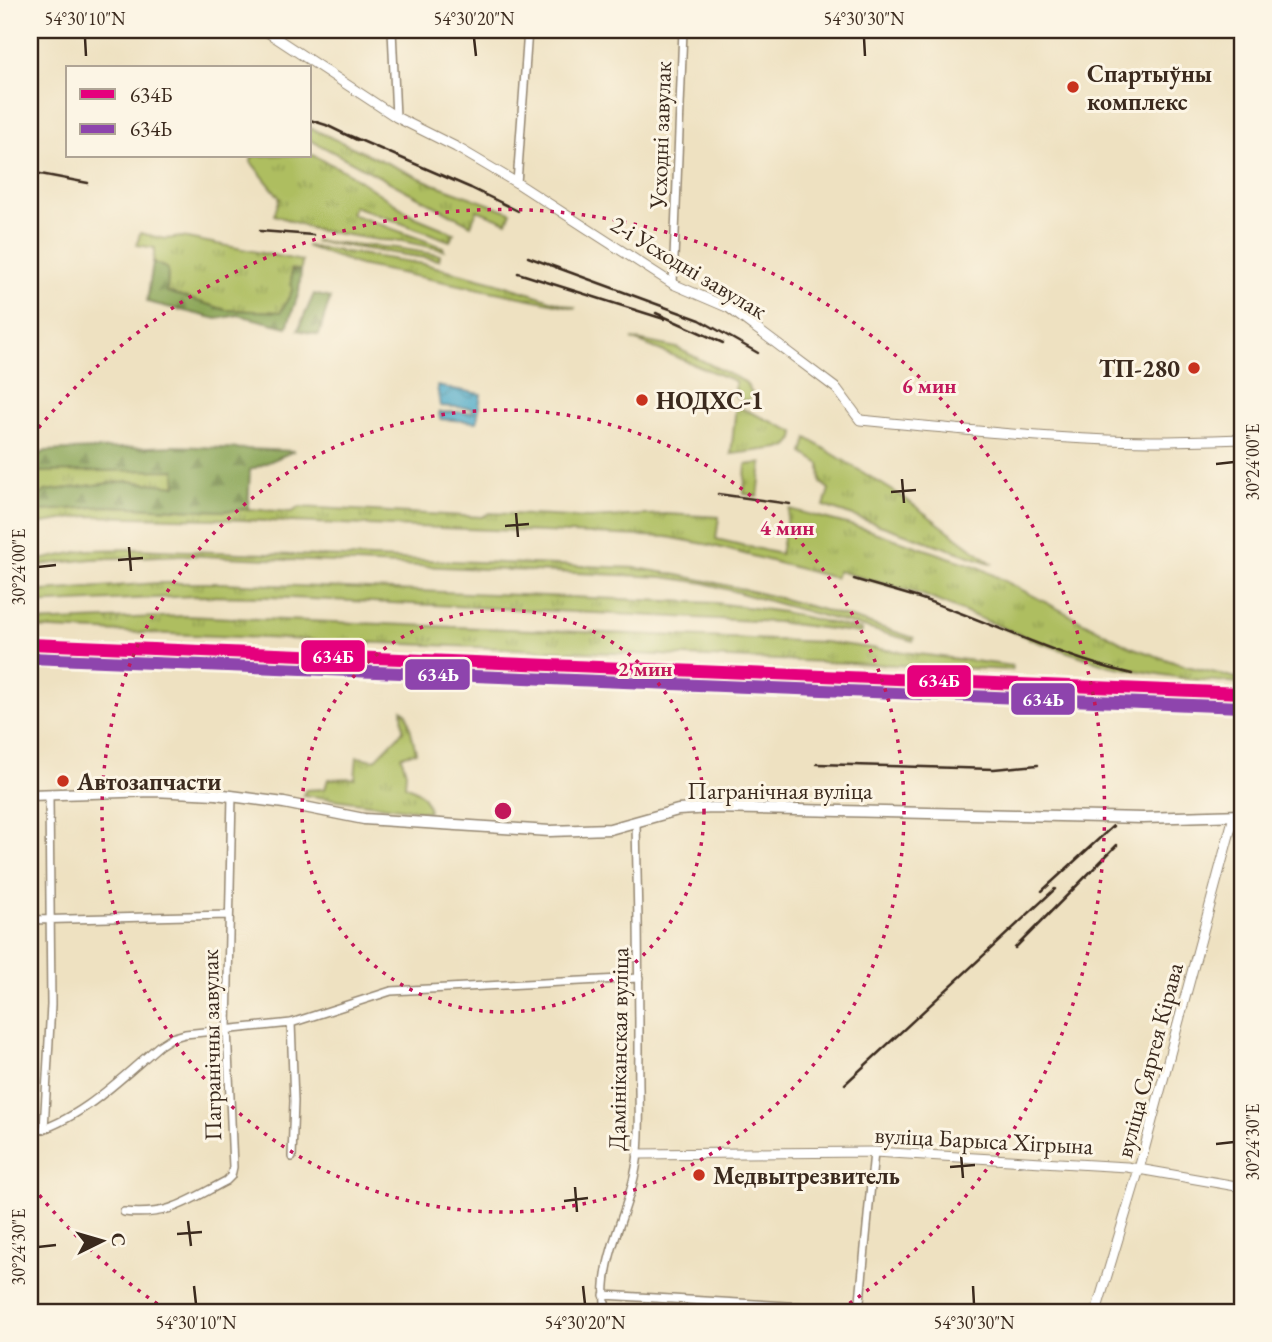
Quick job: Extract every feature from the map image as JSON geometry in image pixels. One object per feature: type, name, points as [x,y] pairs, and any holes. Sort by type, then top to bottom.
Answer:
[{"type":"main road","name":"Пагранічная вуліца","points":[[30,795],[153,791],[232,796],[364,819],[550,831],[602,830],[678,810],[713,808],[1143,818],[1238,816]]},
{"type":"street","name":"2-і Усходні завулак","points":[[264,30],[396,117],[456,147],[517,183],[673,284],[729,308],[837,389],[860,420],[939,429],[1074,438],[1151,441],[1242,439]]},
{"type":"street","points":[[392,30],[396,117]]},
{"type":"street","points":[[517,183],[528,30]]},
{"type":"street","name":"Усходні завулак","points":[[673,284],[683,30]]},
{"type":"street","points":[[44,1129],[51,1005],[49,796]]},
{"type":"street","name":"Пагранічны завулак","points":[[124,1212],[145,1214],[168,1211],[231,1176],[233,1167],[227,1028],[232,796]]},
{"type":"street","name":"вуліца Сяргея Кірава","points":[[1096,1312],[1238,816]]},
{"type":"street","name":"Дамініканская вуліца","points":[[607,1312],[604,1295],[608,1262],[628,1199],[638,1154],[636,823]]},
{"type":"street","points":[[30,920],[228,915]]},
{"type":"street","points":[[30,1133],[44,1129],[88,1104],[171,1038],[197,1031],[291,1023],[391,991],[639,978]]},
{"type":"street","points":[[291,1023],[294,1101],[292,1157]]},
{"type":"street","points":[[859,1312],[874,1152]]},
{"type":"street","name":"вуліца Барыса Хігрына","points":[[638,1154],[874,1152],[1139,1169],[1242,1187]]},
{"type":"street","points":[[604,1295],[887,1312]]},
{"type":"green space","points":[[312,129],[431,183],[511,212],[507,222],[477,210],[471,225],[312,141]]},
{"type":"green space","points":[[312,155],[345,171],[415,217],[454,233],[450,241],[354,206],[351,214],[443,247],[444,250],[402,241],[316,230],[274,215],[280,198],[251,162],[252,158],[312,158]]},
{"type":"green space","points":[[140,233],[165,239],[182,237],[302,261],[301,270],[291,269],[292,291],[281,312],[226,310],[167,292],[168,269],[153,262],[155,248],[137,245]]},
{"type":"green space","points":[[314,241],[396,248],[440,255],[439,260]]},
{"type":"green space","points":[[306,246],[424,264],[494,282],[576,308],[359,265]]},
{"type":"green space","points":[[153,262],[168,269],[167,292],[226,310],[281,312],[292,291],[291,271],[301,270],[299,292],[287,327],[238,315],[217,319],[147,302]]},
{"type":"green space","points":[[314,294],[330,298],[319,335],[298,330]]},
{"type":"green space","points":[[632,339],[677,348],[745,382],[752,393],[748,402],[736,397],[735,381]]},
{"type":"green space","points":[[736,406],[795,432],[794,439],[787,447],[731,454]]},
{"type":"green space","points":[[807,438],[903,497],[993,564],[824,506],[829,489],[821,483],[820,464],[803,453]]},
{"type":"green space","points":[[175,446],[294,451],[250,470],[248,509],[223,511],[107,506],[30,512],[30,505],[45,491],[127,481],[176,486],[175,470],[30,472],[30,459],[46,451]]},
{"type":"green space","points":[[762,463],[758,496],[744,494],[746,465]]},
{"type":"green space","points":[[175,470],[176,486],[127,481],[46,491],[30,505],[30,472]]},
{"type":"green space","points":[[107,506],[292,512],[300,507],[482,517],[490,513],[590,518],[666,514],[719,517],[716,539],[780,554],[789,509],[862,528],[978,567],[1131,647],[1182,665],[1241,679],[1242,683],[1188,679],[1110,666],[1038,642],[923,595],[838,571],[835,578],[710,545],[667,537],[87,516],[30,525],[30,512]]},
{"type":"green space","points":[[133,549],[637,568],[777,597],[914,638],[913,641],[704,583],[663,577],[180,555],[92,559],[30,566],[30,562],[87,550]]},
{"type":"green space","points":[[159,583],[222,583],[716,603],[783,612],[861,630],[861,633],[776,622],[270,597],[195,596],[30,604],[30,592]]},
{"type":"green space","points":[[185,616],[824,642],[1012,666],[1012,670],[30,628],[30,622]]},
{"type":"green space","points":[[402,710],[407,714],[416,752],[401,756],[406,772],[405,785],[422,795],[429,812],[303,795],[306,790],[325,789],[328,779],[355,778],[357,757],[375,760],[403,731]]},
{"type":"water","points":[[437,386],[481,394],[477,422],[440,419],[439,412],[473,412],[472,408],[440,406]]},
{"type":"railway","points":[[312,121],[357,140]]},
{"type":"railway","points":[[348,135],[518,211]]},
{"type":"railway","points":[[30,172],[88,183]]},
{"type":"railway","points":[[260,231],[313,235]]},
{"type":"railway","points":[[528,257],[700,320],[758,353]]},
{"type":"railway","points":[[518,273],[664,319]]},
{"type":"railway","points":[[656,313],[723,343]]},
{"type":"railway","points":[[718,494],[790,504]]},
{"type":"railway","points":[[854,579],[922,599],[1052,649],[1132,674]]},
{"type":"railway","points":[[30,659],[1024,701],[1242,707]]},
{"type":"railway","points":[[817,764],[994,769],[1038,765]]},
{"type":"railway","points":[[1042,891],[1113,826]]},
{"type":"railway","points":[[1015,948],[1117,845]]},
{"type":"railway","points":[[845,1084],[1055,889]]},
{"type":"transit line","name":"634Б","points":[[30,644],[1242,693]]},
{"type":"transit line","name":"634Ь","points":[[30,658],[1241,707]]},
{"type":"place","name":"Спартыўны комплекс","points":[[1073,87]]},
{"type":"place","name":"ТП-280","points":[[1194,368]]},
{"type":"place","name":"НОДХС-1","points":[[642,400]]},
{"type":"place","name":"Автозапчасти","points":[[63,781]]},
{"type":"place","name":"Медвытрезвитель","points":[[699,1175]]}]
